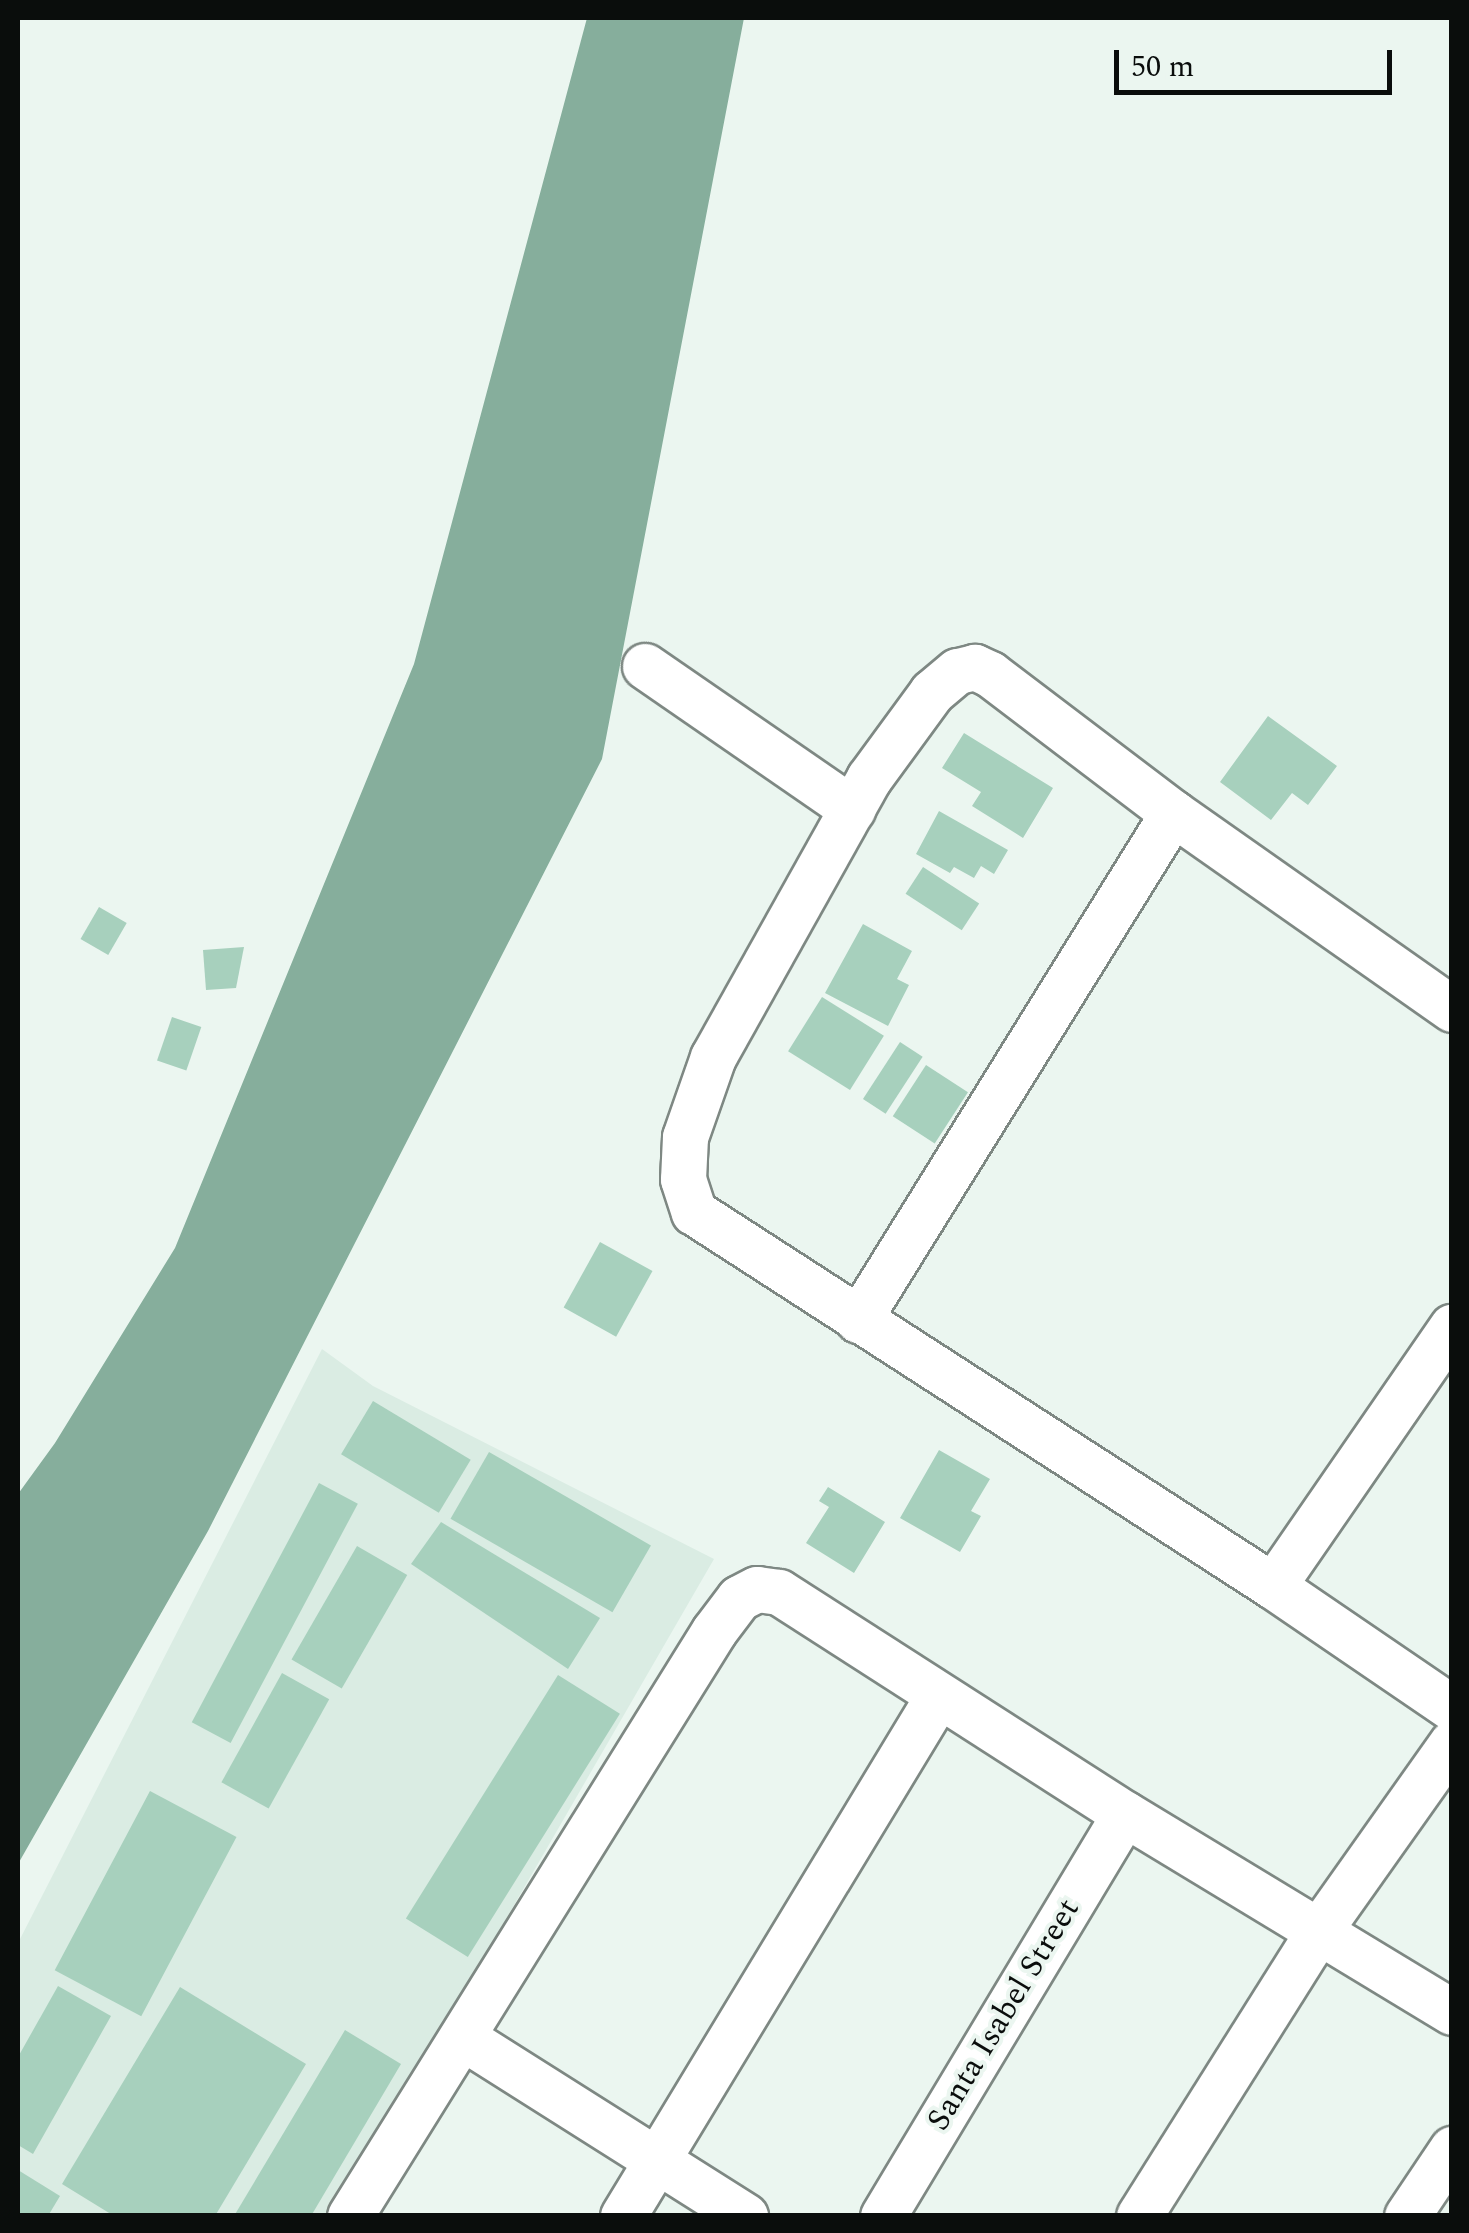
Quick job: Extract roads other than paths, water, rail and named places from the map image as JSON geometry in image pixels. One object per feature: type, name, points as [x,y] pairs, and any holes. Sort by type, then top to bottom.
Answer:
[{"type":"street","points":[[644,666],[852,809]]},
{"type":"street","points":[[1452,1008],[1173,814],[975,667],[957,671],[932,692],[852,809],[713,1057],[685,1137],[683,1178],[694,1212],[1273,1586],[1452,1708]]},
{"type":"street","points":[[858,1320],[1173,814]]},
{"type":"street","points":[[1273,1586],[1452,1328]]},
{"type":"street","points":[[350,2216],[714,1631],[739,1598],[756,1589],[779,1592],[1125,1814],[1452,2012]]},
{"type":"street","points":[[623,2216],[938,1696]]},
{"type":"street","points":[[1139,2216],[1318,1932],[1451,1744]]},
{"type":"street","name":"Santa Isabel Street","points":[[883,2216],[1125,1814]]},
{"type":"street","points":[[462,2037],[745,2216]]},
{"type":"street","points":[[1407,2216],[1452,2149]]}]
